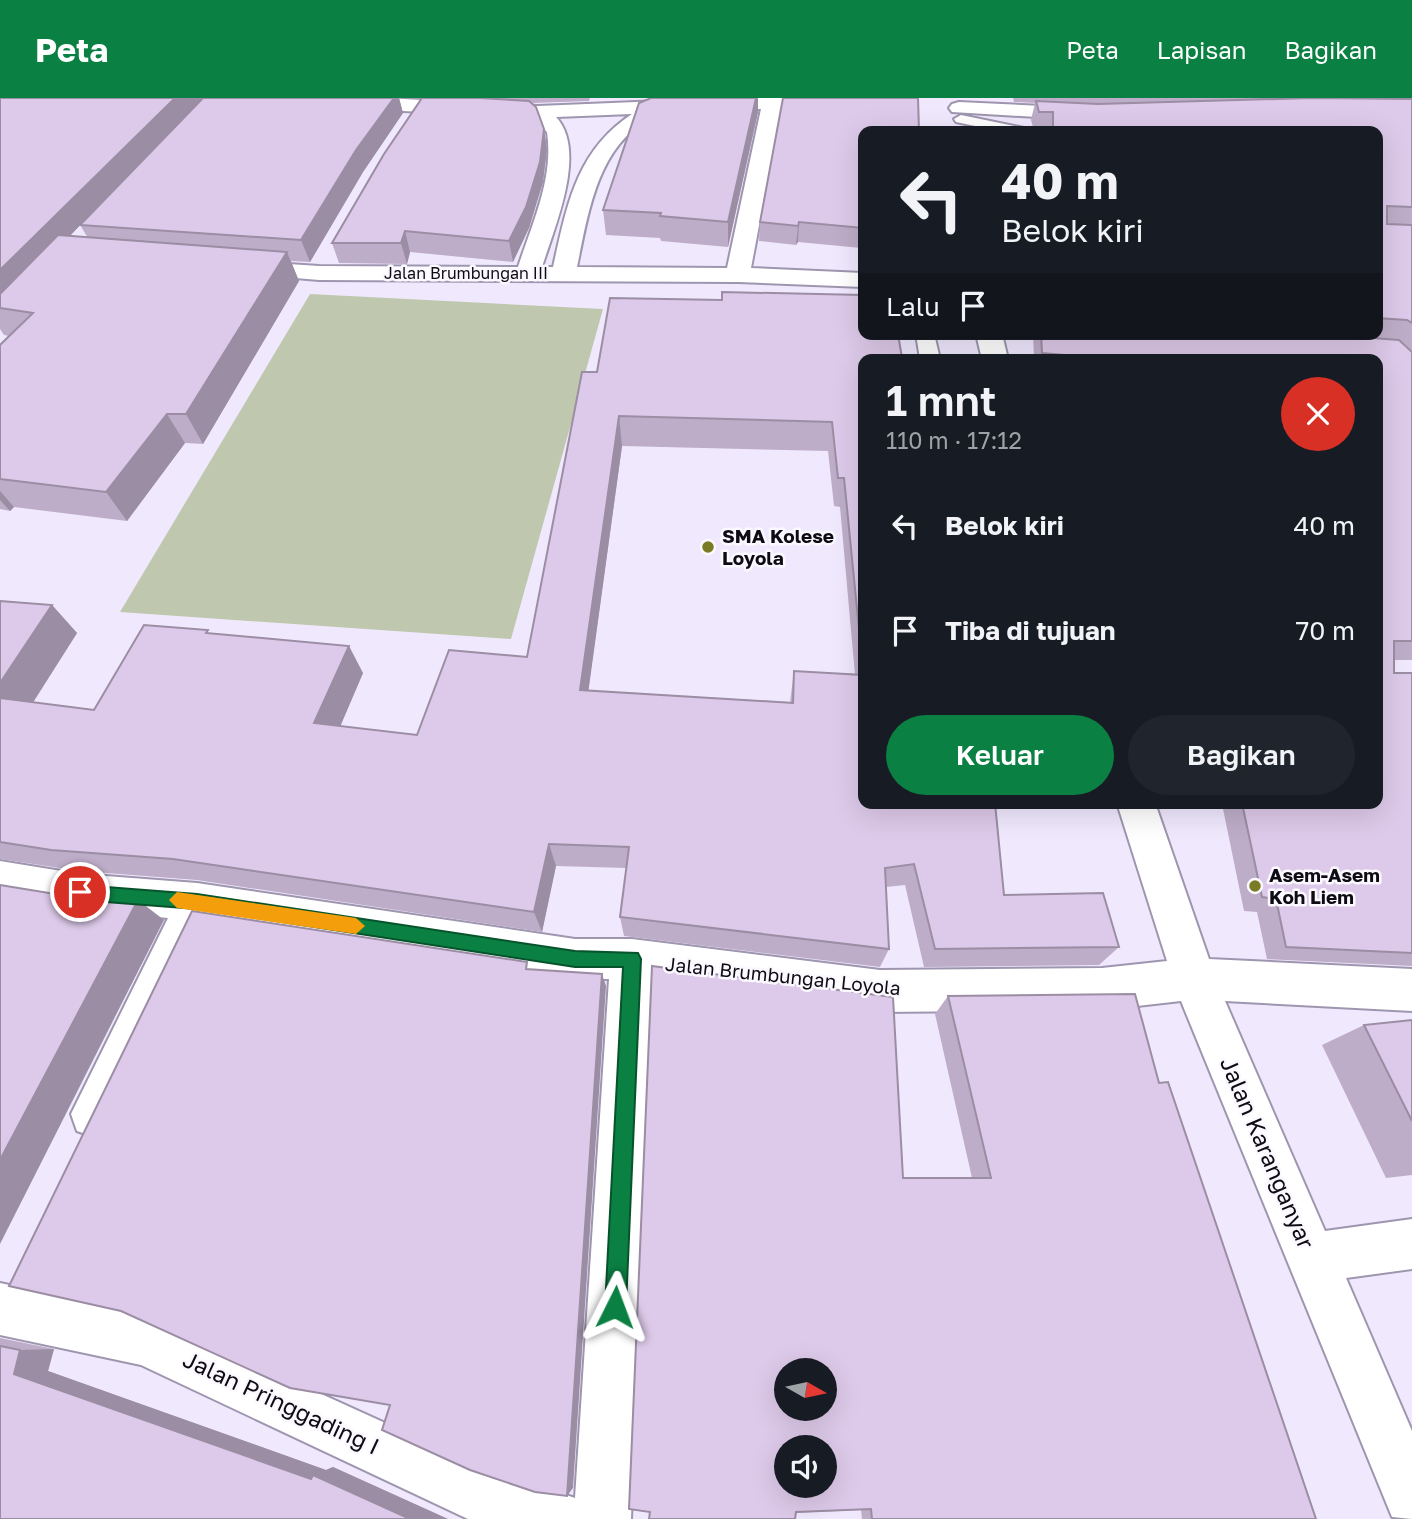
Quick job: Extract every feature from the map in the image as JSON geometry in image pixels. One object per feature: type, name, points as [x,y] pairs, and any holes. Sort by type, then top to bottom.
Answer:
[{"type":"street","points":[[274,98],[538,112],[600,104],[625,103],[656,107],[876,98]]},
{"type":"street","points":[[738,275],[772,104]]},
{"type":"street","points":[[406,129],[421,107]]},
{"type":"street","points":[[564,273],[580,201],[603,150],[624,130],[656,107]]},
{"type":"street","points":[[528,273],[559,163],[558,134],[552,124],[538,112]]},
{"type":"street","points":[[959,114],[1106,115]]},
{"type":"street","points":[[318,273],[331,251]]},
{"type":"street","name":"Jalan Brumbungan III","points":[[222,266],[318,273],[738,275],[858,281]]},
{"type":"street","name":"Jalan Karanganyar","points":[[1138,809],[1194,979],[1412,1497]]},
{"type":"street","name":"Jalan Brumbungan Loyola","points":[[0,879],[80,892],[197,902],[575,959],[632,959],[880,991],[1102,989],[1194,979],[1412,990]]},
{"type":"street","points":[[78,1147],[197,902]]},
{"type":"street","points":[[602,1519],[632,959]]},
{"type":"street","points":[[1311,1258],[1412,1244]]},
{"type":"street","name":"Jalan Pringgading I","points":[[6,1294],[145,1340],[474,1493],[556,1519]]},
{"type":"lane","points":[[959,114],[1001,126]]},
{"type":"green space","points":[[310,294],[603,309],[511,639],[120,612]]},
{"type":"building","points":[[0,98],[175,98],[0,270]]},
{"type":"building","points":[[203,98],[394,98],[356,150],[301,240],[80,225]]},
{"type":"building","points":[[422,98],[529,101],[536,107],[544,129],[540,162],[526,207],[509,241],[405,231],[401,243],[332,243],[384,154]]},
{"type":"building","points":[[651,98],[756,98],[728,222],[660,216],[661,213],[603,210],[639,103]]},
{"type":"building","points":[[783,98],[918,98],[919,126],[858,126],[858,228],[799,222],[798,226],[760,222]]},
{"type":"building","points":[[1310,98],[1412,99],[1412,207],[1387,206],[1387,224],[1412,225],[1412,323],[1407,320],[1383,318],[1383,126],[1053,126],[1053,112],[1039,112],[1036,101],[1098,104]]},
{"type":"building","points":[[58,235],[287,252],[186,414],[167,414],[106,492],[0,479],[0,345],[33,313],[0,308],[0,294]]},
{"type":"building","points":[[722,292],[858,295],[858,340],[899,340],[901,354],[858,354],[858,619],[844,478],[838,478],[832,422],[619,416],[580,690],[793,703],[794,671],[858,675],[858,809],[996,809],[1004,895],[1103,893],[1119,947],[935,949],[914,864],[885,868],[889,949],[620,917],[629,847],[549,844],[534,912],[173,859],[51,850],[0,842],[0,698],[94,710],[144,625],[349,646],[314,723],[417,735],[449,650],[527,657],[582,372],[597,372],[610,298],[722,300]]},
{"type":"building","points":[[1383,339],[1399,340],[1412,352],[1412,641],[1394,641],[1394,673],[1412,673],[1412,953],[1286,947],[1276,899],[1262,897],[1243,809],[1383,809],[1383,354],[1042,353],[1041,340]]},
{"type":"building","points":[[0,601],[52,605],[0,683]]},
{"type":"building","points":[[0,885],[49,893],[138,900],[0,1160]]},
{"type":"building","points":[[192,911],[527,962],[526,969],[602,974],[567,1496],[535,1492],[470,1470],[382,1430],[390,1405],[290,1388],[121,1311],[9,1286]]},
{"type":"building","points":[[652,966],[893,997],[903,1178],[991,1178],[948,996],[1135,994],[1159,1083],[1168,1082],[1316,1519],[872,1519],[871,1509],[796,1512],[795,1519],[649,1519],[650,1512],[629,1509]]},
{"type":"building","points":[[1412,1020],[1412,1121],[1364,1025]]},
{"type":"building","points":[[0,1346],[20,1350],[14,1374],[311,1479],[313,1475],[410,1519],[0,1519]]},
{"type":"slow traffic","points":[[177,900],[356,926]]},
{"type":"place","name":"SMA Kolese Loyola","points":[[708,547]]},
{"type":"place","name":"Asem-Asem Koh Liem","points":[[1255,886]]},
{"type":"route","points":[[80,892],[197,902],[575,959],[632,959],[615,1307]]}]
